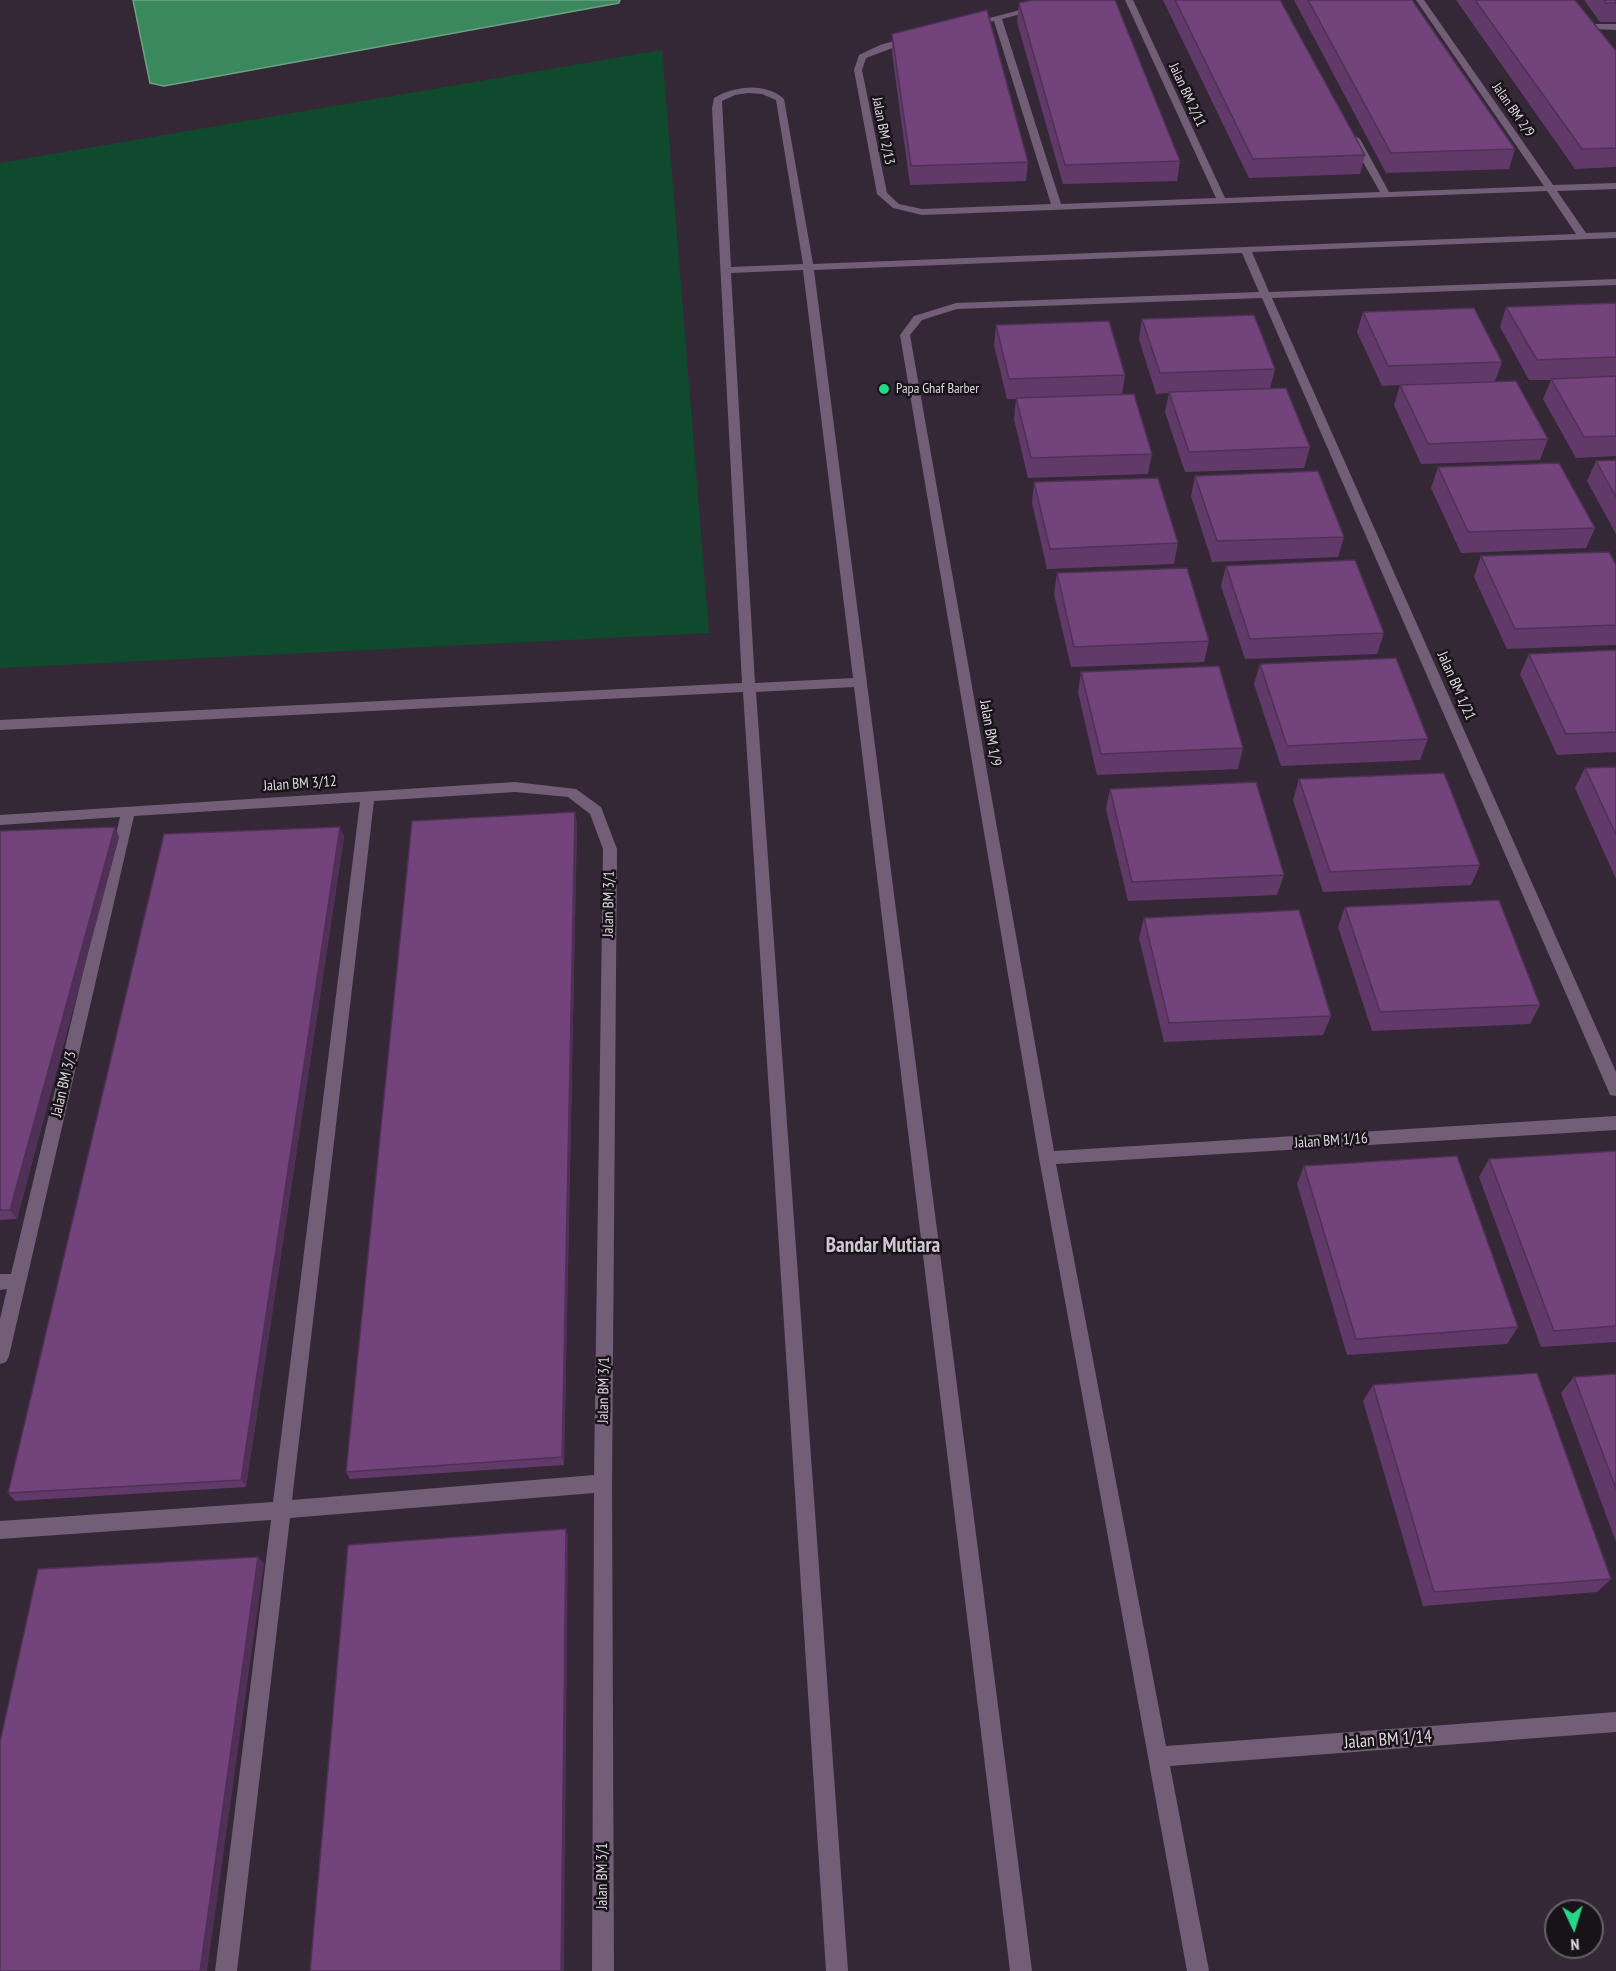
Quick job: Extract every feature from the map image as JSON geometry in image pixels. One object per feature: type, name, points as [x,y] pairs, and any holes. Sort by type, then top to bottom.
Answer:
[{"type":"street","points":[[963,26],[1069,0]]},
{"type":"street","name":"Jalan BM 2/11","points":[[1129,0],[1222,201]]},
{"type":"street","name":"Jalan BM 2/9","points":[[1420,0],[1583,236]]},
{"type":"street","points":[[997,17],[1057,207],[1616,186]]},
{"type":"street","points":[[1588,18],[1602,36]]},
{"type":"street","points":[[1595,27],[1616,27]]},
{"type":"street","name":"Jalan BM 2/13","points":[[917,38],[883,47],[862,57],[858,70],[882,194],[896,206],[922,212],[1057,207]]},
{"type":"street","points":[[837,1971],[749,687],[717,100],[740,90],[770,93],[780,99],[808,266],[1021,1971]]},
{"type":"street","points":[[1352,134],[1386,195]]},
{"type":"street","points":[[726,270],[1616,235]]},
{"type":"street","name":"Jalan BM 1/21","points":[[1246,250],[1616,1090]]},
{"type":"street","points":[[1266,295],[1616,282]]},
{"type":"street","name":"Jalan BM 1/9","points":[[1198,1971],[1047,1158],[904,335],[918,318],[956,306],[1266,295]]},
{"type":"street","points":[[0,725],[860,682]]},
{"type":"street","name":"Jalan BM 3/12","points":[[0,820],[515,787],[571,792],[596,811]]},
{"type":"street","points":[[226,1971],[368,796]]},
{"type":"street","name":"Jalan BM 3/1","points":[[596,811],[610,849],[603,1483],[603,1971]]},
{"type":"street","name":"Jalan BM 3/3","points":[[0,1356],[128,813]]},
{"type":"street","name":"Jalan BM 1/16","points":[[1047,1158],[1616,1123]]},
{"type":"street","points":[[0,1282],[18,1281]]},
{"type":"street","points":[[0,1530],[282,1510],[603,1483]]},
{"type":"street","name":"Jalan BM 1/14","points":[[1160,1757],[1616,1722]]},
{"type":"shaded area","points":[[133,0],[620,0],[619,3],[164,86],[150,83]]},
{"type":"shaded area","points":[[662,50],[709,633],[0,668],[0,163]]},
{"type":"building","points":[[1033,0],[1115,0],[1180,161],[1065,165],[1019,3]]},
{"type":"building","points":[[1175,0],[1280,0],[1365,155],[1253,159]]},
{"type":"building","points":[[1308,0],[1412,0],[1515,149],[1391,153]]},
{"type":"building","points":[[1475,0],[1575,0],[1616,51],[1616,148],[1582,149]]},
{"type":"building","points":[[1604,0],[1616,0],[1616,3],[1606,3]]},
{"type":"building","points":[[987,10],[1028,162],[911,166],[892,34]]},
{"type":"building","points":[[1616,303],[1616,357],[1537,360],[1506,307]]},
{"type":"building","points":[[1474,308],[1502,362],[1388,366],[1363,312]]},
{"type":"building","points":[[1254,315],[1275,369],[1160,373],[1142,319]]},
{"type":"building","points":[[1109,321],[1125,375],[1009,379],[996,325]]},
{"type":"building","points":[[1616,376],[1616,436],[1584,437],[1551,379]]},
{"type":"building","points":[[1516,381],[1548,439],[1428,444],[1400,385]]},
{"type":"building","points":[[1286,388],[1310,447],[1189,452],[1169,392]]},
{"type":"building","points":[[1134,394],[1152,454],[1031,458],[1016,398]]},
{"type":"building","points":[[1616,460],[1616,497],[1596,461]]},
{"type":"building","points":[[1559,463],[1595,528],[1468,532],[1438,467]]},
{"type":"building","points":[[1318,471],[1344,537],[1217,541],[1195,476]]},
{"type":"building","points":[[1158,478],[1178,543],[1050,549],[1034,482]]},
{"type":"building","points":[[1609,552],[1616,565],[1616,625],[1515,629],[1481,556]]},
{"type":"building","points":[[1355,560],[1384,633],[1250,639],[1226,566]]},
{"type":"building","points":[[1187,568],[1209,641],[1074,647],[1057,573]]},
{"type":"building","points":[[1616,650],[1616,732],[1566,734],[1529,654]]},
{"type":"building","points":[[1396,658],[1428,739],[1287,746],[1260,664]]},
{"type":"building","points":[[1219,666],[1243,748],[1101,754],[1081,672]]},
{"type":"building","points":[[1616,767],[1616,835],[1585,768]]},
{"type":"building","points":[[1444,773],[1480,865],[1330,872],[1299,779]]},
{"type":"building","points":[[1256,782],[1284,875],[1132,882],[1110,789]]},
{"type":"building","points":[[575,812],[562,1457],[346,1472],[412,821]]},
{"type":"building","points":[[115,827],[10,1210],[0,1210],[0,831]]},
{"type":"building","points":[[340,827],[241,1480],[8,1493],[164,834]]},
{"type":"building","points":[[1499,900],[1540,1005],[1380,1012],[1345,907]]},
{"type":"building","points":[[1299,910],[1331,1016],[1169,1023],[1144,918]]},
{"type":"building","points":[[1616,1151],[1616,1326],[1554,1331],[1489,1159]]},
{"type":"building","points":[[1457,1156],[1518,1327],[1356,1339],[1304,1166]]},
{"type":"building","points":[[1537,1373],[1611,1579],[1434,1592],[1373,1385]]},
{"type":"building","points":[[1616,1374],[1616,1489],[1574,1377]]},
{"type":"building","points":[[566,1529],[561,1971],[310,1971],[348,1545]]},
{"type":"building","points":[[258,1557],[200,1971],[0,1971],[0,1742],[38,1569]]},
{"type":"place","name":"Papa Ghaf Barber","points":[[884,389]]},
{"type":"district","name":"Bandar Mutiara","points":[[883,1246]]}]
